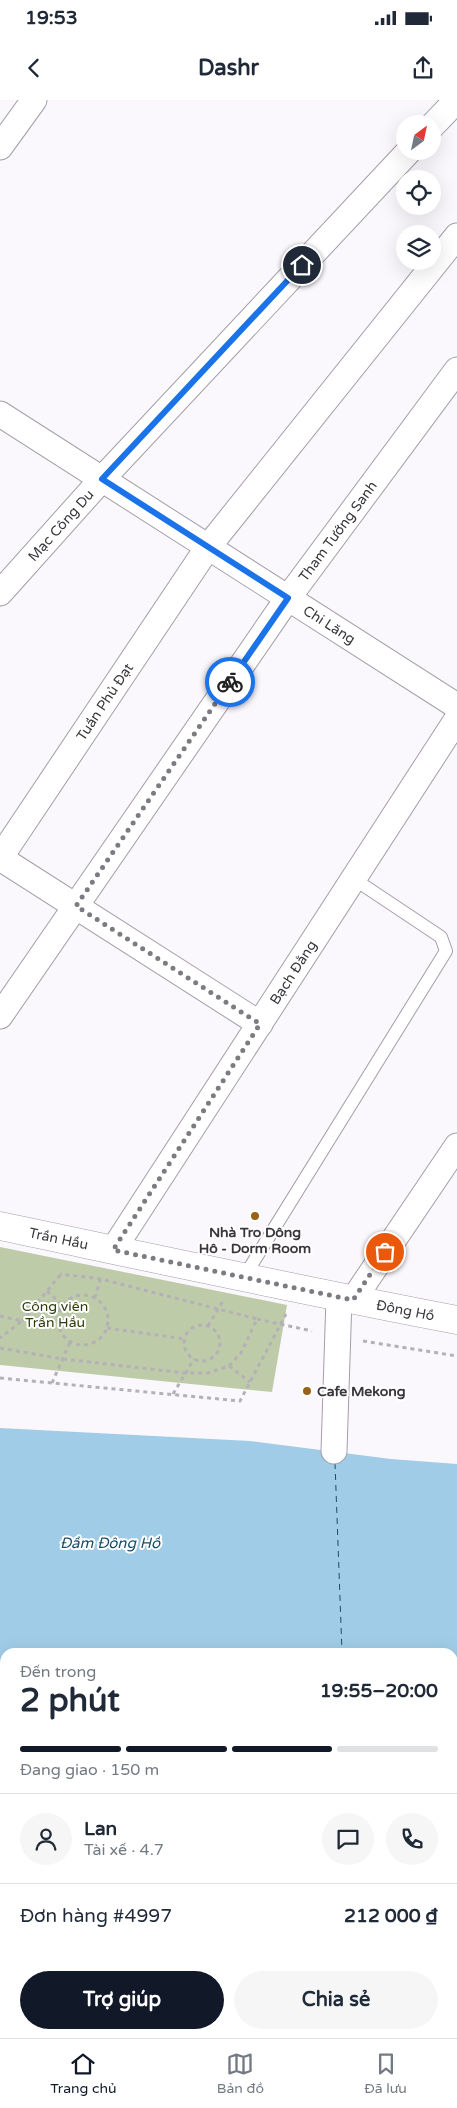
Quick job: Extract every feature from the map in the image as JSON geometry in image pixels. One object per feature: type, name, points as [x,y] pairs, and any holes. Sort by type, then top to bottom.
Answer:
[{"type":"street","points":[[0,147],[34,100]]},
{"type":"street","points":[[441,117],[457,100]]},
{"type":"street","name":"Mạc Công Du","points":[[0,594],[102,479],[401,160]]},
{"type":"street","name":"Tuần Phủ Đạt","points":[[0,858],[208,547],[457,236]]},
{"type":"street","name":"Tham Tướng Sanh","points":[[0,1016],[288,598],[457,370]]},
{"type":"street","name":"Chi Lăng","points":[[0,414],[457,706]]},
{"type":"street","name":"Bạch Đằng","points":[[108,1261],[457,719]]},
{"type":"street","points":[[0,858],[260,1024]]},
{"type":"street","points":[[334,1451],[346,1299],[457,1146]]},
{"type":"street","name":"Trần Hầu","points":[[0,1226],[108,1261],[244,1277],[346,1299]]},
{"type":"street","name":"Đông Hồ","points":[[346,1299],[457,1320]]},
{"type":"lane","points":[[244,1277],[446,951],[441,937],[354,879]]},
{"type":"path","points":[[95,1298],[108,1261]]},
{"type":"path","points":[[0,1338],[22,1321],[65,1268]]},
{"type":"path","points":[[0,1348],[63,1359],[208,1374],[229,1366],[241,1353],[257,1319],[101,1279],[60,1274]]},
{"type":"path","points":[[0,1378],[240,1401],[299,1289]]},
{"type":"path","points":[[47,1291],[62,1305]]},
{"type":"path","points":[[78,1295],[95,1298],[106,1310],[108,1319],[107,1328],[103,1335],[95,1342],[87,1345],[78,1345],[70,1342],[63,1336],[57,1322],[58,1313],[62,1305],[70,1298],[78,1295]]},
{"type":"path","points":[[208,1326],[225,1296]]},
{"type":"path","points":[[0,1316],[22,1321]]},
{"type":"path","points":[[208,1326],[213,1329],[219,1338],[219,1350],[209,1359],[203,1361],[194,1359],[187,1352],[185,1339],[190,1330],[196,1327],[208,1326]]},
{"type":"path","points":[[107,1328],[185,1339]]},
{"type":"path","points":[[52,1383],[70,1342]]},
{"type":"path","points":[[173,1394],[194,1359]]},
{"type":"path","points":[[229,1366],[250,1382]]},
{"type":"green space","name":"Công viên Trần Hầu","points":[[0,1247],[287,1305],[272,1392],[0,1365]]},
{"type":"water","name":"Đầm Đông Hồ","points":[[0,1428],[250,1441],[391,1459],[457,1464],[457,1648],[0,1648]]},
{"type":"ferry route","points":[[335,1463],[342,1648]]},
{"type":"way so far","points":[[230,682],[76,906],[260,1024],[113,1250],[353,1300],[385,1252]]},
{"type":"place","name":"Nhà Tro Dông Hô - Dorm Room","points":[[255,1216]]},
{"type":"place","name":"Cafe Mekong","points":[[307,1391]]},
{"type":"route","points":[[230,682],[288,598],[102,479],[302,265]]}]
